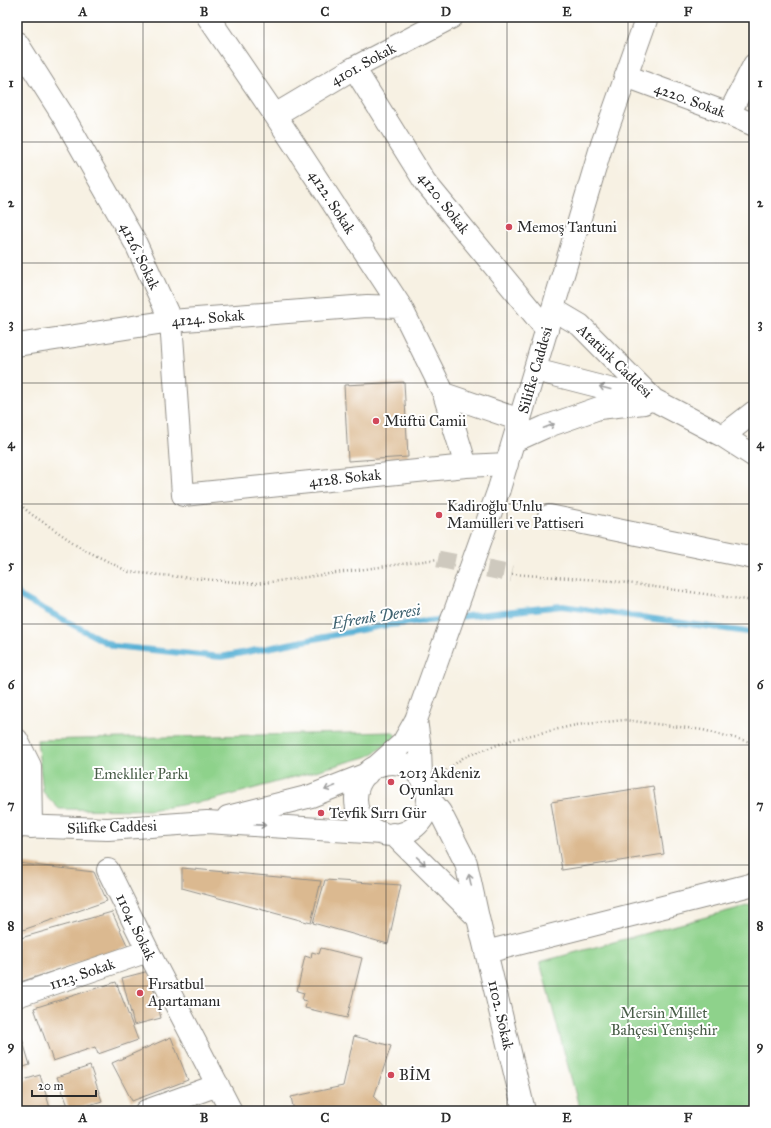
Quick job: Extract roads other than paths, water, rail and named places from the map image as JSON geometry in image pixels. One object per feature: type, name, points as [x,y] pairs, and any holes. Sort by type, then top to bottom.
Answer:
[{"type":"street","name":"4101. Sokak","points":[[275,115],[354,68],[452,17]]},
{"type":"street","name":"Silifke Caddesi","points":[[372,770],[403,743],[416,720],[499,489],[602,144],[647,17]]},
{"type":"street","name":"4122. Sokak","points":[[214,19],[275,115],[402,308],[444,394],[466,466]]},
{"type":"street","name":"4126. Sokak","points":[[17,43],[62,114],[136,244],[171,321],[183,495]]},
{"type":"street","points":[[729,114],[754,65]]},
{"type":"street","name":"4120. Sokak","points":[[354,68],[425,182],[550,319]]},
{"type":"street","name":"4220. Sokak","points":[[626,76],[729,114],[754,125]]},
{"type":"street","name":"4124. Sokak","points":[[17,345],[171,321],[367,306],[402,308]]},
{"type":"street","name":"Atatürk Caddesi","points":[[550,319],[580,325],[656,401]]},
{"type":"street","name":"Atatürk Caddesi","points":[[535,370],[656,401],[723,436],[754,456]]},
{"type":"street","points":[[444,394],[520,420]]},
{"type":"street","name":"Atatürk Caddesi","points":[[514,441],[545,427],[599,408],[656,401]]},
{"type":"street","points":[[723,436],[754,412]]},
{"type":"street","name":"4128. Sokak","points":[[183,495],[466,466],[507,464]]},
{"type":"street","points":[[549,516],[754,558]]},
{"type":"street","points":[[207,822],[387,834],[404,832],[418,823],[427,808],[416,720]]},
{"type":"street","points":[[17,740],[30,766],[24,827]]},
{"type":"street","points":[[207,822],[311,796],[372,770],[395,763],[405,765],[414,770],[425,786]]},
{"type":"street","points":[[372,770],[361,782],[357,792],[357,802],[364,821],[387,834],[478,918]]},
{"type":"street","name":"1102. Sokak","points":[[425,786],[466,863],[524,1111]]},
{"type":"street","name":"Silifke Caddesi","points":[[24,827],[108,829],[207,822]]},
{"type":"street","name":"1104. Sokak","points":[[108,870],[231,1111]]},
{"type":"street","points":[[486,952],[754,884]]},
{"type":"street","name":"1123. Sokak","points":[[17,996],[148,951]]},
{"type":"street","points":[[146,1111],[218,1085]]},
{"type":"waterway","name":"Efrenk Deresi","points":[[17,592],[21,597],[113,646],[221,657],[381,626],[447,619]]},
{"type":"waterway","name":"Efrenk Deresi","points":[[458,617],[562,606],[754,633]]},
{"type":"tunnel","points":[[438,559],[512,574]]},
{"type":"place","name":"Memoş Tantuni","points":[[509,227]]},
{"type":"place","name":"Müftü Camii","points":[[376,421]]},
{"type":"place","name":"Kadiroğlu Unlu Mamülleri ve Pattiseri","points":[[439,515]]},
{"type":"place","name":"2013 Akdeniz Oyunları","points":[[391,782]]},
{"type":"place","name":"Tevfik Sırrı Gür","points":[[321,813]]},
{"type":"place","name":"Fırsatbul Apartamanı","points":[[140,993]]},
{"type":"place","name":"BİM","points":[[391,1075]]},
{"type":"park label","name":"Emekliler Parkı","points":[[141,774]]},
{"type":"park label","name":"Mersin Millet Bahçesi Yenişehir","points":[[664,1022]]}]
